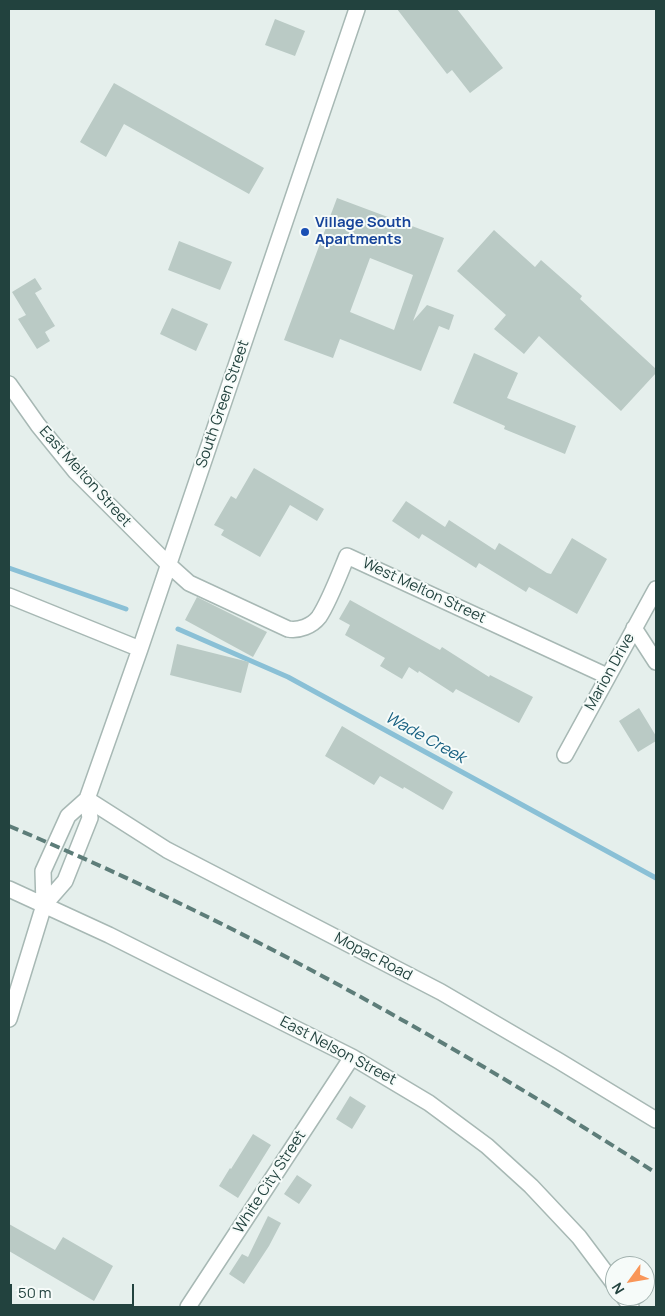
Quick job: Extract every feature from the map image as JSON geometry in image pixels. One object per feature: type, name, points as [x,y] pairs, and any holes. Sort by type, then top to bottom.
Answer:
[{"type":"street","name":"South Green Street","points":[[44,905],[65,881],[90,818],[87,799],[169,565],[357,9]]},
{"type":"street","name":"East Melton Street","points":[[9,384],[38,425],[76,472],[169,565]]},
{"type":"street","name":"West Melton Street","points":[[169,565],[190,583],[288,629],[296,630],[310,624],[319,617],[347,556],[607,676]]},
{"type":"street","name":"Marion Drive","points":[[565,755],[656,589]]},
{"type":"street","points":[[9,596],[140,649]]},
{"type":"street","points":[[634,628],[656,662]]},
{"type":"street","name":"South Green Street","points":[[9,1019],[44,905],[43,871],[68,816],[87,799]]},
{"type":"street","name":"Mopac Road","points":[[87,799],[167,850],[441,992],[656,1120]]},
{"type":"street","name":"East Nelson Street","points":[[9,889],[108,935],[352,1057],[429,1103],[487,1146],[555,1211],[579,1237],[605,1272]]},
{"type":"street","name":"White City Street","points":[[188,1307],[352,1057]]},
{"type":"building","points":[[397,9],[457,9],[503,68],[470,93],[452,70],[447,74]]},
{"type":"building","points":[[275,19],[305,31],[295,56],[265,45]]},
{"type":"building","points":[[114,83],[264,168],[249,194],[124,124],[106,157],[80,142]]},
{"type":"building","points":[[337,198],[444,238],[413,321],[427,305],[454,315],[449,330],[439,326],[421,371],[340,339],[333,358],[284,340]],"holes":[[[370,258],[413,275],[394,330],[350,312]]]},
{"type":"building","points":[[494,230],[535,267],[541,260],[582,296],[580,299],[656,369],[656,373],[621,411],[539,336],[524,354],[494,329],[506,315],[457,271]]},
{"type":"building","points":[[179,241],[232,262],[220,290],[168,270]]},
{"type":"building","points":[[35,278],[42,289],[35,293],[55,326],[45,332],[50,341],[37,349],[18,319],[26,315],[12,292]]},
{"type":"building","points":[[172,308],[208,324],[196,351],[160,334]]},
{"type":"building","points":[[474,353],[518,373],[507,398],[576,426],[565,454],[504,429],[505,426],[453,403]]},
{"type":"building","points":[[254,468],[324,509],[317,521],[290,505],[260,557],[221,535],[224,530],[214,525],[231,496],[236,499]]},
{"type":"building","points":[[406,501],[445,527],[449,520],[495,550],[499,543],[547,573],[551,574],[572,538],[607,559],[577,614],[529,587],[526,592],[479,563],[476,568],[422,534],[419,539],[392,521]]},
{"type":"building","points":[[197,597],[267,632],[253,657],[185,620]]},
{"type":"building","points":[[350,600],[440,650],[442,647],[489,677],[490,675],[533,697],[519,723],[456,689],[453,693],[419,671],[418,673],[409,667],[402,679],[380,666],[385,658],[345,635],[350,625],[339,619]]},
{"type":"building","points":[[177,644],[249,662],[241,693],[170,675]]},
{"type":"building","points":[[639,708],[656,736],[656,741],[638,752],[619,721]]},
{"type":"building","points":[[342,726],[453,792],[443,810],[404,787],[403,789],[380,776],[374,785],[325,756]]},
{"type":"building","points":[[350,1096],[366,1106],[352,1129],[336,1119]]},
{"type":"building","points":[[253,1134],[271,1145],[238,1198],[219,1186]]},
{"type":"building","points":[[297,1175],[312,1185],[299,1204],[284,1194]]},
{"type":"building","points":[[268,1216],[281,1223],[269,1246],[244,1284],[229,1274],[242,1254],[248,1257]]},
{"type":"building","points":[[9,1224],[55,1250],[63,1237],[113,1266],[94,1301],[9,1251]]},
{"type":"waterway","name":"Wade Creek","points":[[9,568],[126,609]]},
{"type":"waterway","name":"Wade Creek","points":[[178,629],[288,677],[656,878]]},
{"type":"railway","points":[[9,826],[176,902],[340,986],[500,1076],[656,1173]]},
{"type":"place","name":"Village South Apartments","points":[[305,232]]}]
